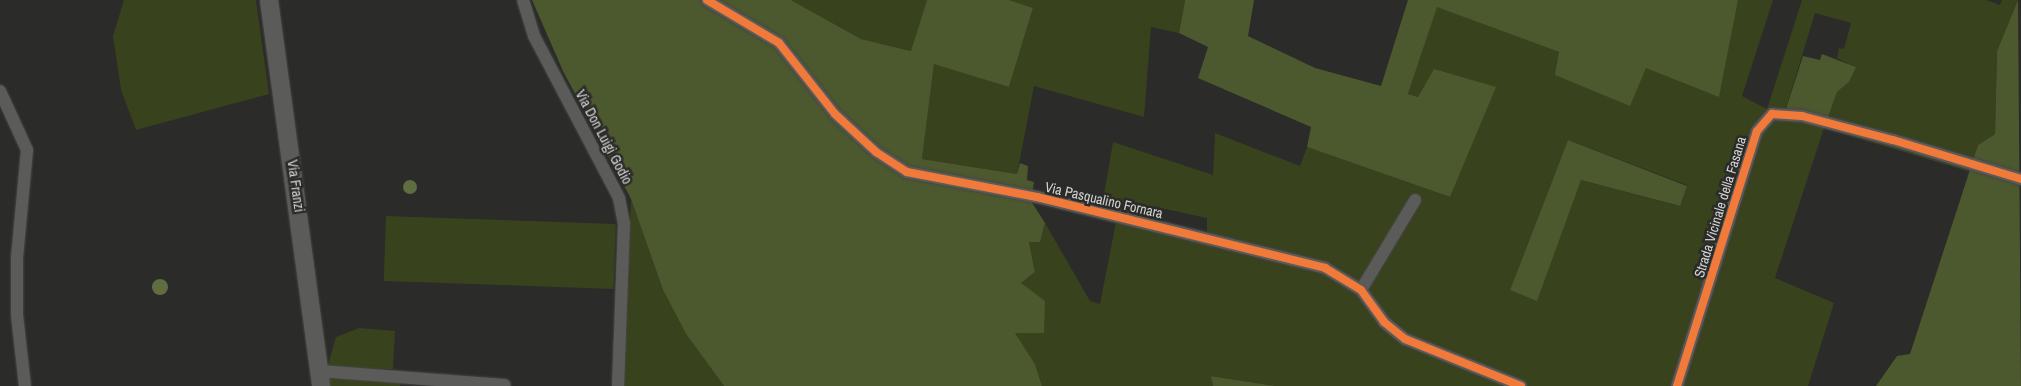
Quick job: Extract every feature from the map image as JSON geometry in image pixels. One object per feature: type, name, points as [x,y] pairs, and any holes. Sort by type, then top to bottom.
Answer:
[{"type":"main road","name":"Via Franzi","points":[[269,0],[320,379]]},
{"type":"street","name":"Via Don Luigi Godio","points":[[523,0],[534,36],[618,198],[624,223],[618,386]]},
{"type":"street","name":"Via Pasqualino Fornara","points":[[707,0],[780,44],[835,114],[876,152],[907,172],[1037,197],[1291,258],[1337,273],[1361,290],[1384,322],[1405,340],[1521,386]]},
{"type":"street","points":[[0,91],[27,150],[17,276],[26,386]]},
{"type":"street","name":"Strada Vicinale della Fasana","points":[[1677,386],[1757,131],[1772,114],[1820,121],[2021,179]]},
{"type":"street","points":[[1361,290],[1414,200]]},
{"type":"street","name":"Via Franzi","points":[[320,379],[504,385]]},
{"type":"shaded area","points":[[124,0],[256,0],[269,94],[136,130],[121,90],[113,36]]},
{"type":"shaded area","points":[[532,0],[791,0],[861,39],[911,51],[927,0],[1009,0],[1033,8],[1009,87],[934,64],[922,159],[1017,174],[1020,163],[1028,166],[1027,180],[1034,182],[1031,201],[1045,223],[1040,242],[1029,242],[1035,272],[1021,283],[1045,301],[1044,333],[1015,333],[1035,364],[1042,386],[724,386],[686,334],[663,290],[631,199],[563,71]]},
{"type":"shaded area","points":[[791,0],[927,0],[912,51],[861,39]]},
{"type":"shaded area","points":[[1009,0],[1185,0],[1179,33],[1151,27],[1144,117],[1034,86],[1017,174],[922,159],[934,63],[1009,87],[1033,8]]},
{"type":"shaded area","points":[[1185,0],[1254,0],[1248,36],[1315,68],[1381,86],[1408,0],[1738,0],[1719,97],[1646,68],[1630,106],[1555,75],[1559,52],[1437,7],[1408,94],[1418,97],[1434,69],[1496,87],[1450,197],[1307,147],[1311,127],[1198,78],[1208,47],[1179,33]]},
{"type":"shaded area","points":[[1738,0],[1773,0],[1742,96],[1767,109],[1802,0],[1986,0],[2000,5],[2002,0],[2018,0],[1997,51],[1995,134],[1978,145],[1971,172],[1824,128],[1775,278],[1834,303],[1808,386],[1276,386],[1212,376],[1213,386],[1042,386],[1035,364],[1014,332],[1044,333],[1021,283],[1035,272],[1029,242],[1040,242],[1045,223],[1090,301],[1100,304],[1116,222],[1261,259],[1264,248],[1207,234],[1207,218],[1156,207],[1155,218],[1102,206],[1113,142],[1213,175],[1215,133],[1300,166],[1307,147],[1450,197],[1495,87],[1418,97],[1408,94],[1437,6],[1559,52],[1646,68],[1731,20]],"holes":[[[1815,13],[1851,23],[1844,49],[1839,48],[1837,58],[1855,67],[1849,82],[1837,92],[1783,118]],[[1568,140],[1687,185],[1679,206],[1581,180],[1510,290]]]},
{"type":"shaded area","points":[[2018,0],[2021,386],[1876,386],[1897,356],[1910,354],[1978,145],[1995,134],[1997,51]]},
{"type":"shaded area","points":[[1822,54],[1856,67],[1849,82],[1837,92],[1824,128],[1783,118],[1803,56],[1820,60]]},
{"type":"shaded area","points":[[1568,140],[1687,186],[1680,206],[1581,180],[1537,301],[1510,290]]},
{"type":"shaded area","points":[[410,180],[415,182],[417,187],[415,192],[410,194],[405,192],[403,187],[405,182]]},
{"type":"shaded area","points":[[631,199],[663,290],[686,334],[724,386],[623,386]]},
{"type":"shaded area","points":[[386,216],[616,224],[614,289],[384,281]]},
{"type":"shaded area","points":[[160,279],[166,281],[168,287],[166,293],[160,295],[154,293],[152,287],[154,281]]},
{"type":"shaded area","points":[[359,328],[395,331],[393,369],[327,368],[336,337]]},
{"type":"shaded area","points":[[324,376],[401,380],[400,386],[325,386]]},
{"type":"shaded area","points":[[1211,376],[1276,386],[1213,386]]},
{"type":"cycle path","points":[[707,0],[779,43],[835,114],[876,152],[907,172],[1037,197],[1325,268],[1361,290],[1384,322],[1405,339],[1521,386]]},
{"type":"cycle path","points":[[1677,386],[1757,131],[1772,114],[1802,116],[1893,140],[2021,179]]}]
